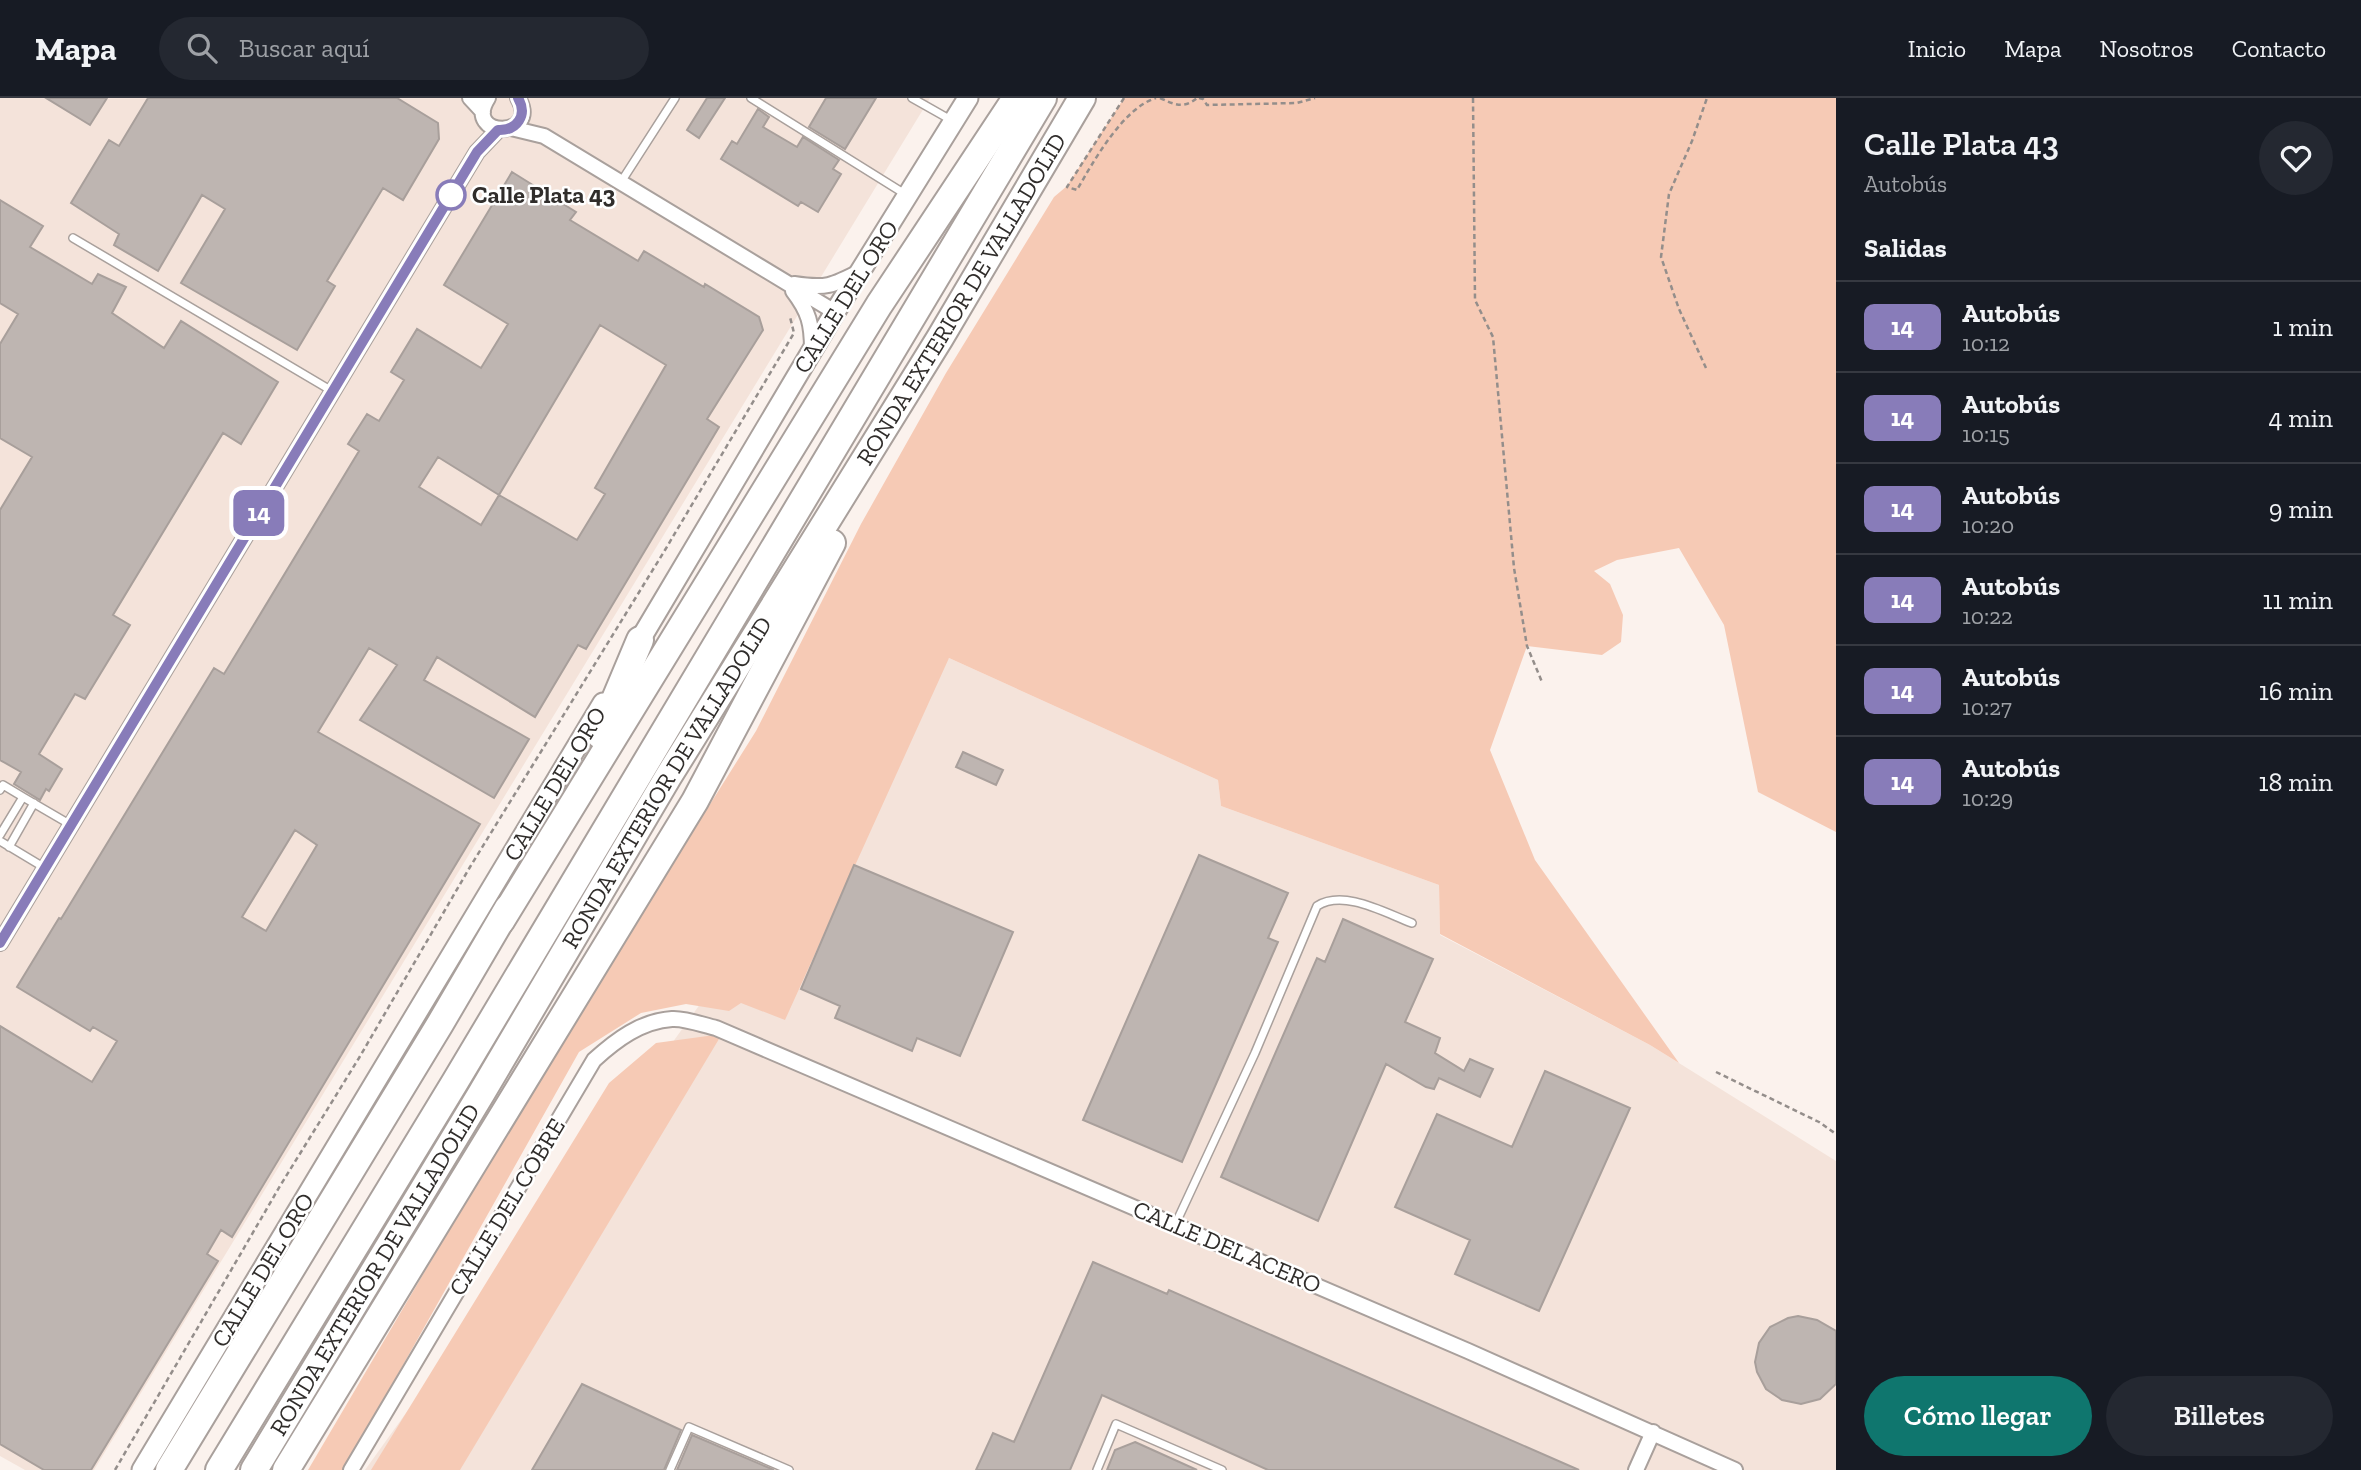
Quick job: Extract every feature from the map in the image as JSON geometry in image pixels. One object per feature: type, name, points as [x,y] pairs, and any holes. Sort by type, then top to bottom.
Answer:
[{"type":"highway","points":[[169,1470],[501,921],[879,305],[1016,98]]},
{"type":"highway","name":"RONDA EXTERIOR DE VALLADOLID","points":[[219,1470],[462,1070],[1043,98]]},
{"type":"highway","name":"RONDA EXTERIOR DE VALLADOLID","points":[[254,1470],[668,777],[940,338],[1082,98]]},
{"type":"highway","points":[[286,1470],[695,801],[940,338]]},
{"type":"highway","points":[[501,921],[582,772],[640,640]]},
{"type":"street","points":[[470,98],[485,109],[492,127],[544,136],[835,312]]},
{"type":"street","name":"CALLE DEL ORO","points":[[142,1470],[473,922],[835,312],[968,98]]},
{"type":"street","points":[[520,101],[544,136]]},
{"type":"street","points":[[0,943],[477,152],[504,129],[520,120],[520,101]]},
{"type":"street","points":[[477,152],[485,109]]},
{"type":"street","points":[[786,282],[819,288],[834,285],[861,271]]},
{"type":"street","points":[[786,282],[804,305],[812,326],[812,351]]},
{"type":"street","name":"CALLE DEL COBRE","points":[[351,1470],[594,1060],[617,1040],[644,1026],[673,1019],[716,1028]]},
{"type":"street","name":"CALLE DEL ACERO","points":[[716,1028],[1175,1224],[1735,1470]]},
{"type":"street","points":[[1636,1470],[1653,1432]]},
{"type":"lane","points":[[621,183],[675,98]]},
{"type":"lane","points":[[751,98],[908,196]]},
{"type":"lane","points":[[912,98],[954,121]]},
{"type":"lane","points":[[73,238],[333,391]]},
{"type":"lane","points":[[0,790],[3,785],[71,825]]},
{"type":"lane","points":[[0,835],[23,797]]},
{"type":"lane","points":[[9,847],[34,803]]},
{"type":"lane","points":[[0,817],[8,822]]},
{"type":"lane","points":[[0,841],[45,868]]},
{"type":"lane","points":[[1175,1224],[1255,1054],[1317,906],[1331,899],[1353,902],[1412,923]]},
{"type":"lane","points":[[1097,1470],[1116,1424],[1223,1470]]},
{"type":"lane","points":[[670,1470],[689,1427],[789,1470]]},
{"type":"path","points":[[1124,98],[1067,187],[1077,190],[1105,142],[1145,101],[1158,98],[1176,106],[1190,104],[1198,98],[1208,105],[1297,103],[1315,98]]},
{"type":"path","points":[[1473,98],[1475,300],[1493,337],[1514,568],[1527,646],[1542,682]]},
{"type":"path","points":[[1706,98],[1692,141],[1669,194],[1661,257],[1679,309],[1706,368]]},
{"type":"path","points":[[115,1470],[470,867],[570,709],[794,333],[789,310],[799,299]]},
{"type":"path","points":[[1716,1072],[1819,1122],[1836,1134]]},
{"type":"shaded area","points":[[0,98],[930,98],[94,1470],[25,1470],[0,1456]]},
{"type":"shaded area","points":[[1124,98],[1836,98],[1836,832],[1758,792],[1724,625],[1679,548],[1617,560],[1594,571],[1610,584],[1623,615],[1621,642],[1602,655],[1527,646],[1490,750],[1535,860],[1679,1063],[1440,934],[1439,885],[1221,806],[1218,780],[949,658],[785,1020],[741,1003],[729,1011],[686,1004],[641,1013],[579,1052],[344,1470],[308,1470],[545,1067],[756,731],[861,524],[946,373],[1054,197],[1067,186]]},
{"type":"shaded area","points":[[949,658],[1218,780],[1221,806],[1439,885],[1440,935],[1650,1045],[1836,1161],[1836,1470],[365,1470]]},
{"type":"shaded area","points":[[722,1034],[460,1470],[371,1470],[609,1083],[656,1043]]},
{"type":"building","points":[[46,98],[107,98],[90,125]]},
{"type":"building","points":[[148,98],[397,98],[438,123],[439,139],[403,200],[383,188],[327,281],[335,286],[297,350],[181,283],[225,209],[202,195],[158,271],[114,245],[119,234],[71,203],[109,140],[119,146]]},
{"type":"building","points":[[707,98],[725,98],[699,138],[687,130]]},
{"type":"building","points":[[826,98],[876,98],[845,149],[809,127]]},
{"type":"building","points":[[758,109],[769,117],[763,127],[797,147],[803,137],[839,160],[833,169],[841,174],[818,212],[801,202],[798,206],[721,159],[732,141],[737,144]]},
{"type":"building","points":[[512,172],[576,212],[570,220],[638,261],[644,251],[704,287],[705,284],[759,317],[763,330],[707,419],[719,427],[586,649],[578,645],[535,717],[437,657],[424,680],[529,739],[494,798],[360,720],[397,665],[369,648],[318,732],[480,824],[232,1237],[221,1230],[207,1254],[218,1261],[91,1470],[44,1470],[0,1444],[0,1026],[92,1082],[117,1041],[93,1027],[90,1031],[17,987],[214,668],[224,674],[359,451],[348,444],[367,414],[379,421],[404,380],[391,372],[417,329],[481,368],[508,324],[444,285]],"holes":[[[600,325],[666,365],[595,488],[605,494],[577,540],[499,495]],[[438,457],[499,495],[481,525],[419,487]],[[295,830],[317,845],[266,931],[242,917]]]},
{"type":"building","points":[[0,200],[43,226],[30,247],[92,284],[98,274],[126,287],[112,313],[164,348],[181,321],[278,382],[241,444],[223,433],[113,615],[130,625],[85,699],[75,694],[39,754],[62,769],[49,791],[46,789],[40,800],[14,784],[21,772],[0,760],[0,510],[32,457],[0,438],[0,344],[18,314],[0,303]]},
{"type":"building","points":[[963,752],[1003,770],[996,785],[956,767]]},
{"type":"building","points":[[1199,855],[1288,893],[1268,938],[1278,942],[1182,1162],[1083,1120]]},
{"type":"building","points":[[854,865],[1013,932],[960,1056],[917,1038],[912,1051],[835,1018],[840,1006],[801,989]]},
{"type":"building","points":[[1343,919],[1433,959],[1405,1022],[1440,1038],[1435,1053],[1464,1071],[1470,1059],[1493,1069],[1480,1097],[1439,1078],[1434,1089],[1426,1087],[1386,1064],[1318,1221],[1221,1177],[1317,958],[1325,962]]},
{"type":"building","points":[[1545,1071],[1630,1108],[1539,1311],[1455,1274],[1470,1240],[1395,1207],[1437,1114],[1512,1147]]},
{"type":"building","points":[[1093,1262],[1167,1294],[1169,1290],[1579,1470],[1268,1470],[1102,1395],[1070,1470],[976,1470],[993,1433],[1014,1442]]},
{"type":"building","points":[[1798,1316],[1817,1320],[1836,1331],[1836,1384],[1820,1399],[1801,1404],[1782,1400],[1766,1389],[1755,1362],[1759,1343],[1770,1327]]},
{"type":"building","points":[[582,1384],[681,1430],[664,1470],[532,1470]]},
{"type":"building","points":[[692,1435],[774,1470],[677,1470]]},
{"type":"building","points":[[1135,1442],[1197,1470],[1107,1470],[1115,1450]]},
{"type":"bus line","name":"14","points":[[0,943],[477,152],[498,130],[510,128],[520,120],[522,107],[518,98]]},
{"type":"place","name":"Calle Plata 43","points":[[451,195]]}]
